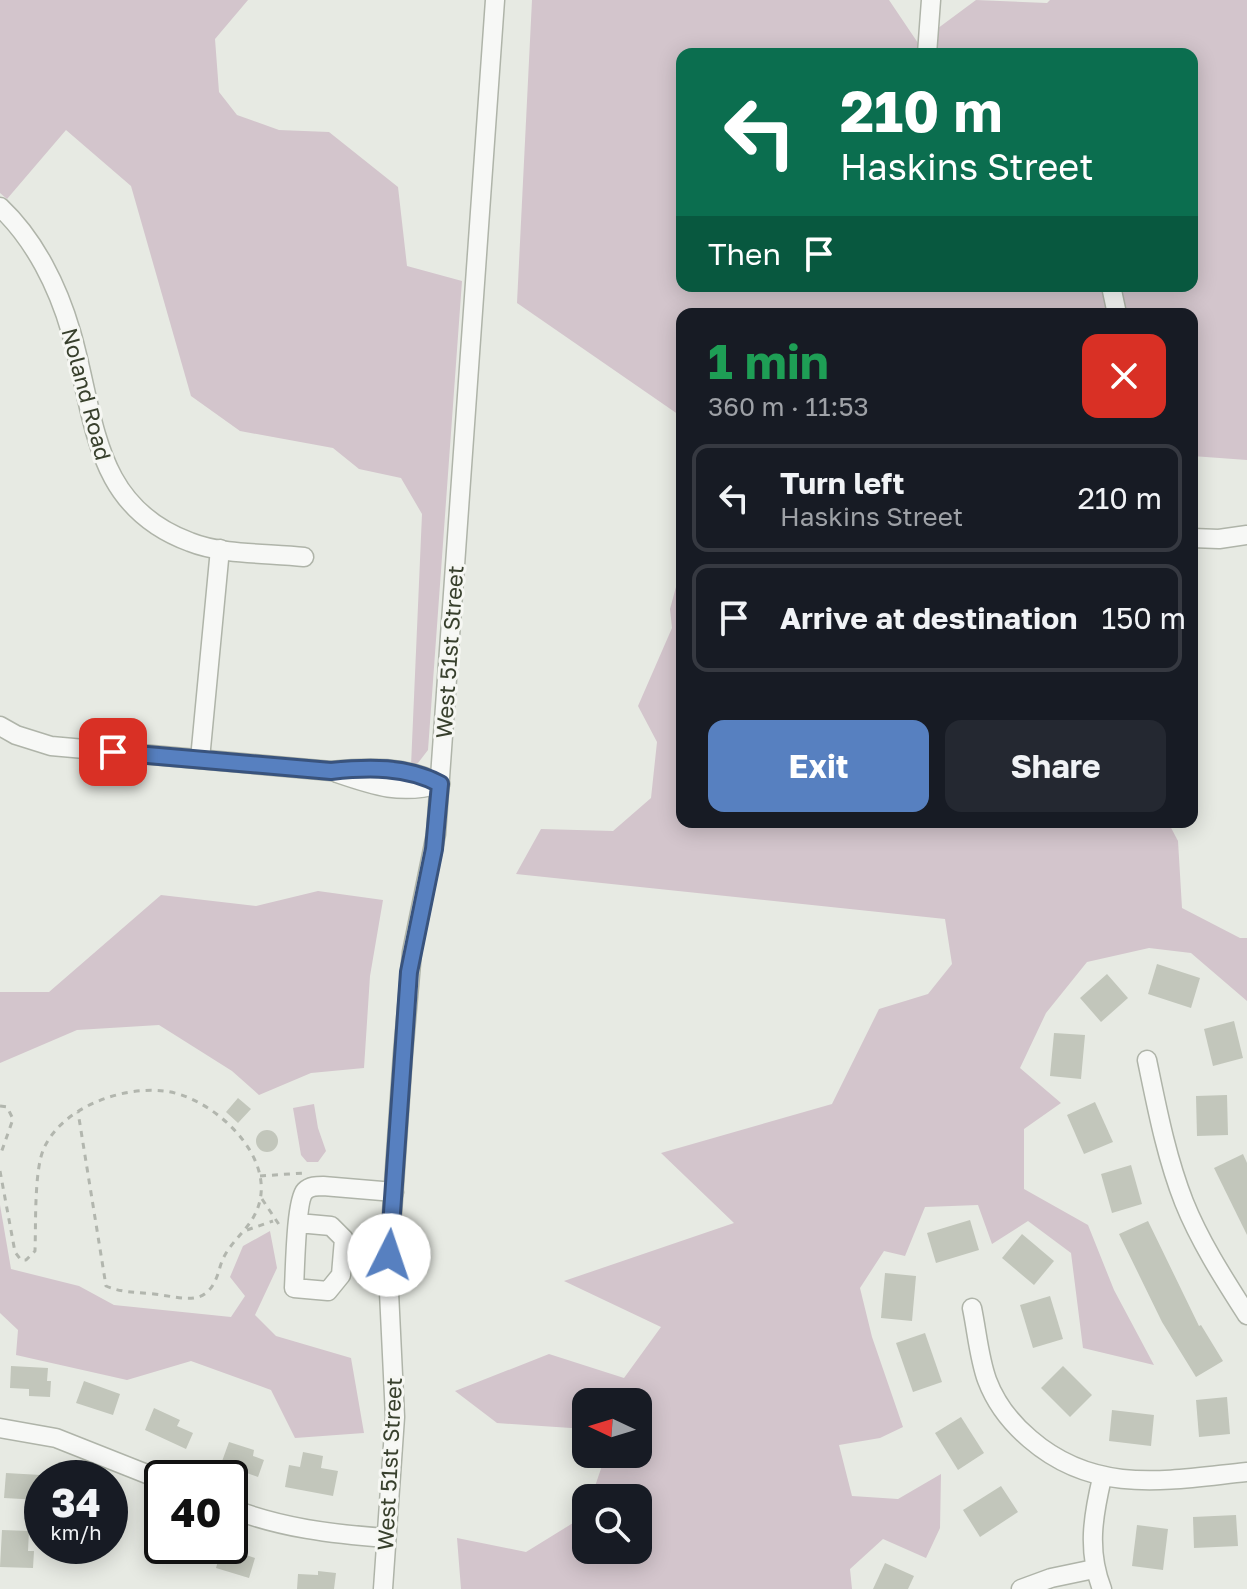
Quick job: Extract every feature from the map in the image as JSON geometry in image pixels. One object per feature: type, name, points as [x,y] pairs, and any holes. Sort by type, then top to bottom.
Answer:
[{"type":"street","name":"West 51st Street","points":[[383,1589],[395,1417],[388,1291],[409,972],[434,849],[440,784],[495,0]]},
{"type":"street","points":[[927,48],[931,0]]},
{"type":"street","name":"Noland Road","points":[[0,207],[44,265],[60,299],[101,453],[125,499],[146,519],[190,543],[304,557]]},
{"type":"street","points":[[1198,538],[1247,535]]},
{"type":"street","points":[[200,759],[220,549]]},
{"type":"street","points":[[0,726],[16,735],[51,746],[331,771],[379,787],[416,790],[440,784]]},
{"type":"street","points":[[1147,1060],[1168,1155],[1185,1204],[1219,1271],[1247,1315]]},
{"type":"street","points":[[298,1228],[301,1196],[307,1188],[394,1192]]},
{"type":"street","points":[[972,1308],[987,1379],[1000,1407],[1018,1429],[1043,1451],[1069,1466],[1102,1478],[1130,1481],[1247,1472]]},
{"type":"street","points":[[0,1428],[56,1438],[144,1473]]},
{"type":"street","points":[[1102,1478],[1092,1524],[1094,1569],[1102,1589]]},
{"type":"street","points":[[248,1515],[293,1528],[386,1538]]},
{"type":"street","points":[[1021,1589],[1051,1578],[1094,1569]]},
{"type":"path","points":[[0,1171],[15,1252],[21,1260],[26,1260],[35,1251],[41,1156],[51,1136],[78,1112],[129,1092],[164,1091],[191,1099],[241,1135],[260,1176],[261,1197],[247,1230],[228,1249],[211,1288],[197,1299],[129,1293],[106,1286],[78,1112]]},
{"type":"path","points":[[0,1106],[7,1107],[13,1119],[0,1156]]},
{"type":"path","points":[[261,1197],[286,1231],[298,1228]]},
{"type":"path","points":[[247,1230],[275,1220]]},
{"type":"shaded area","points":[[0,0],[248,0],[215,39],[219,92],[237,115],[279,130],[329,132],[398,187],[407,266],[462,281],[428,750],[418,763],[411,766],[422,514],[401,478],[359,469],[333,448],[240,431],[191,396],[131,186],[66,130],[7,199],[0,193]]},
{"type":"shaded area","points":[[532,0],[889,0],[918,43],[976,0],[1047,3],[1050,0],[1247,0],[1247,460],[1198,456],[1198,308],[676,308],[676,413],[517,303]]},
{"type":"shaded area","points":[[676,587],[676,828],[1171,828],[1178,841],[1182,908],[1240,938],[1247,938],[1247,1001],[1191,953],[1149,948],[1087,962],[1046,1013],[1020,1068],[1061,1103],[1024,1129],[1024,1189],[1088,1225],[1114,1290],[1154,1365],[1083,1348],[1071,1253],[1028,1221],[992,1244],[978,1205],[925,1207],[905,1256],[884,1251],[860,1288],[872,1337],[903,1427],[880,1438],[839,1445],[852,1496],[898,1499],[941,1474],[940,1528],[926,1558],[883,1539],[850,1569],[852,1589],[461,1589],[457,1538],[526,1552],[572,1524],[572,1564],[652,1564],[652,1484],[596,1484],[601,1468],[652,1468],[652,1388],[572,1388],[572,1428],[497,1423],[455,1391],[549,1354],[624,1378],[661,1327],[564,1281],[734,1223],[661,1153],[832,1104],[879,1009],[928,994],[952,964],[945,919],[516,874],[541,829],[613,831],[651,798],[657,742],[638,706],[672,628],[670,609]]},
{"type":"shaded area","points":[[318,891],[383,900],[370,976],[364,1068],[311,1073],[259,1095],[232,1071],[159,1025],[77,1030],[0,1063],[0,992],[49,992],[161,895],[256,906]]},
{"type":"shaded area","points":[[314,1104],[326,1151],[318,1162],[307,1162],[301,1155],[293,1108]]},
{"type":"shaded area","points":[[0,1205],[11,1269],[79,1286],[114,1305],[231,1317],[245,1296],[230,1277],[243,1246],[270,1231],[277,1268],[255,1315],[276,1336],[351,1358],[364,1433],[295,1438],[271,1390],[191,1361],[127,1380],[16,1355],[18,1330],[0,1313]]},
{"type":"building","points":[[1157,964],[1200,978],[1191,1008],[1148,994]]},
{"type":"building","points":[[1107,974],[1128,998],[1101,1022],[1080,998]]},
{"type":"building","points":[[1234,1021],[1243,1058],[1213,1066],[1204,1029]]},
{"type":"building","points":[[1054,1033],[1085,1035],[1081,1079],[1050,1076]]},
{"type":"building","points":[[1227,1095],[1228,1135],[1197,1136],[1196,1096]]},
{"type":"building","points":[[238,1098],[251,1109],[238,1123],[226,1112]]},
{"type":"building","points":[[1095,1102],[1113,1142],[1084,1154],[1067,1115]]},
{"type":"building","points":[[267,1130],[275,1133],[278,1141],[275,1149],[267,1152],[259,1149],[256,1141],[259,1133]]},
{"type":"building","points":[[1243,1154],[1247,1163],[1247,1235],[1214,1168]]},
{"type":"building","points":[[1131,1165],[1142,1204],[1112,1213],[1101,1174]]},
{"type":"building","points":[[970,1220],[979,1250],[936,1263],[927,1233]]},
{"type":"building","points":[[1148,1221],[1199,1326],[1223,1361],[1196,1377],[1162,1322],[1119,1234]]},
{"type":"building","points":[[1022,1234],[1054,1261],[1034,1285],[1002,1258]]},
{"type":"building","points":[[885,1273],[916,1276],[912,1321],[881,1318]]},
{"type":"building","points":[[1050,1296],[1063,1339],[1033,1348],[1020,1305]]},
{"type":"building","points":[[925,1333],[942,1382],[913,1392],[896,1343]]},
{"type":"building","points":[[11,1366],[48,1368],[50,1397],[29,1396],[29,1389],[10,1388]]},
{"type":"building","points":[[1063,1366],[1092,1395],[1070,1417],[1041,1388]]},
{"type":"building","points":[[84,1381],[120,1394],[113,1415],[76,1403]]},
{"type":"building","points":[[1227,1397],[1230,1434],[1199,1437],[1196,1400]]},
{"type":"building","points":[[154,1408],[180,1420],[177,1426],[193,1433],[186,1449],[145,1430]]},
{"type":"building","points":[[1112,1410],[1154,1415],[1151,1446],[1109,1441]]},
{"type":"building","points":[[961,1417],[984,1453],[958,1470],[935,1433]]},
{"type":"building","points":[[229,1442],[254,1450],[253,1456],[264,1460],[258,1477],[248,1473],[248,1460],[222,1460]]},
{"type":"building","points":[[303,1452],[323,1456],[321,1468],[338,1471],[333,1496],[285,1487],[289,1465],[300,1467]]},
{"type":"building","points":[[6,1473],[24,1474],[24,1499],[4,1498]]},
{"type":"building","points":[[1001,1486],[1018,1512],[980,1537],[963,1510]]},
{"type":"building","points":[[1236,1515],[1238,1546],[1194,1548],[1193,1517]]},
{"type":"building","points":[[1137,1525],[1168,1529],[1163,1570],[1132,1566]]},
{"type":"building","points":[[2,1530],[24,1531],[24,1564],[33,1564],[33,1568],[0,1567]]},
{"type":"building","points":[[248,1556],[255,1558],[249,1578],[216,1568],[217,1564],[248,1564]]},
{"type":"building","points":[[885,1563],[914,1576],[908,1589],[873,1589]]},
{"type":"building","points":[[318,1571],[336,1573],[334,1589],[297,1589],[298,1574],[318,1575]]},
{"type":"route","points":[[113,752],[331,771],[363,768],[420,773],[440,784],[434,849],[409,972],[389,1255]]}]
